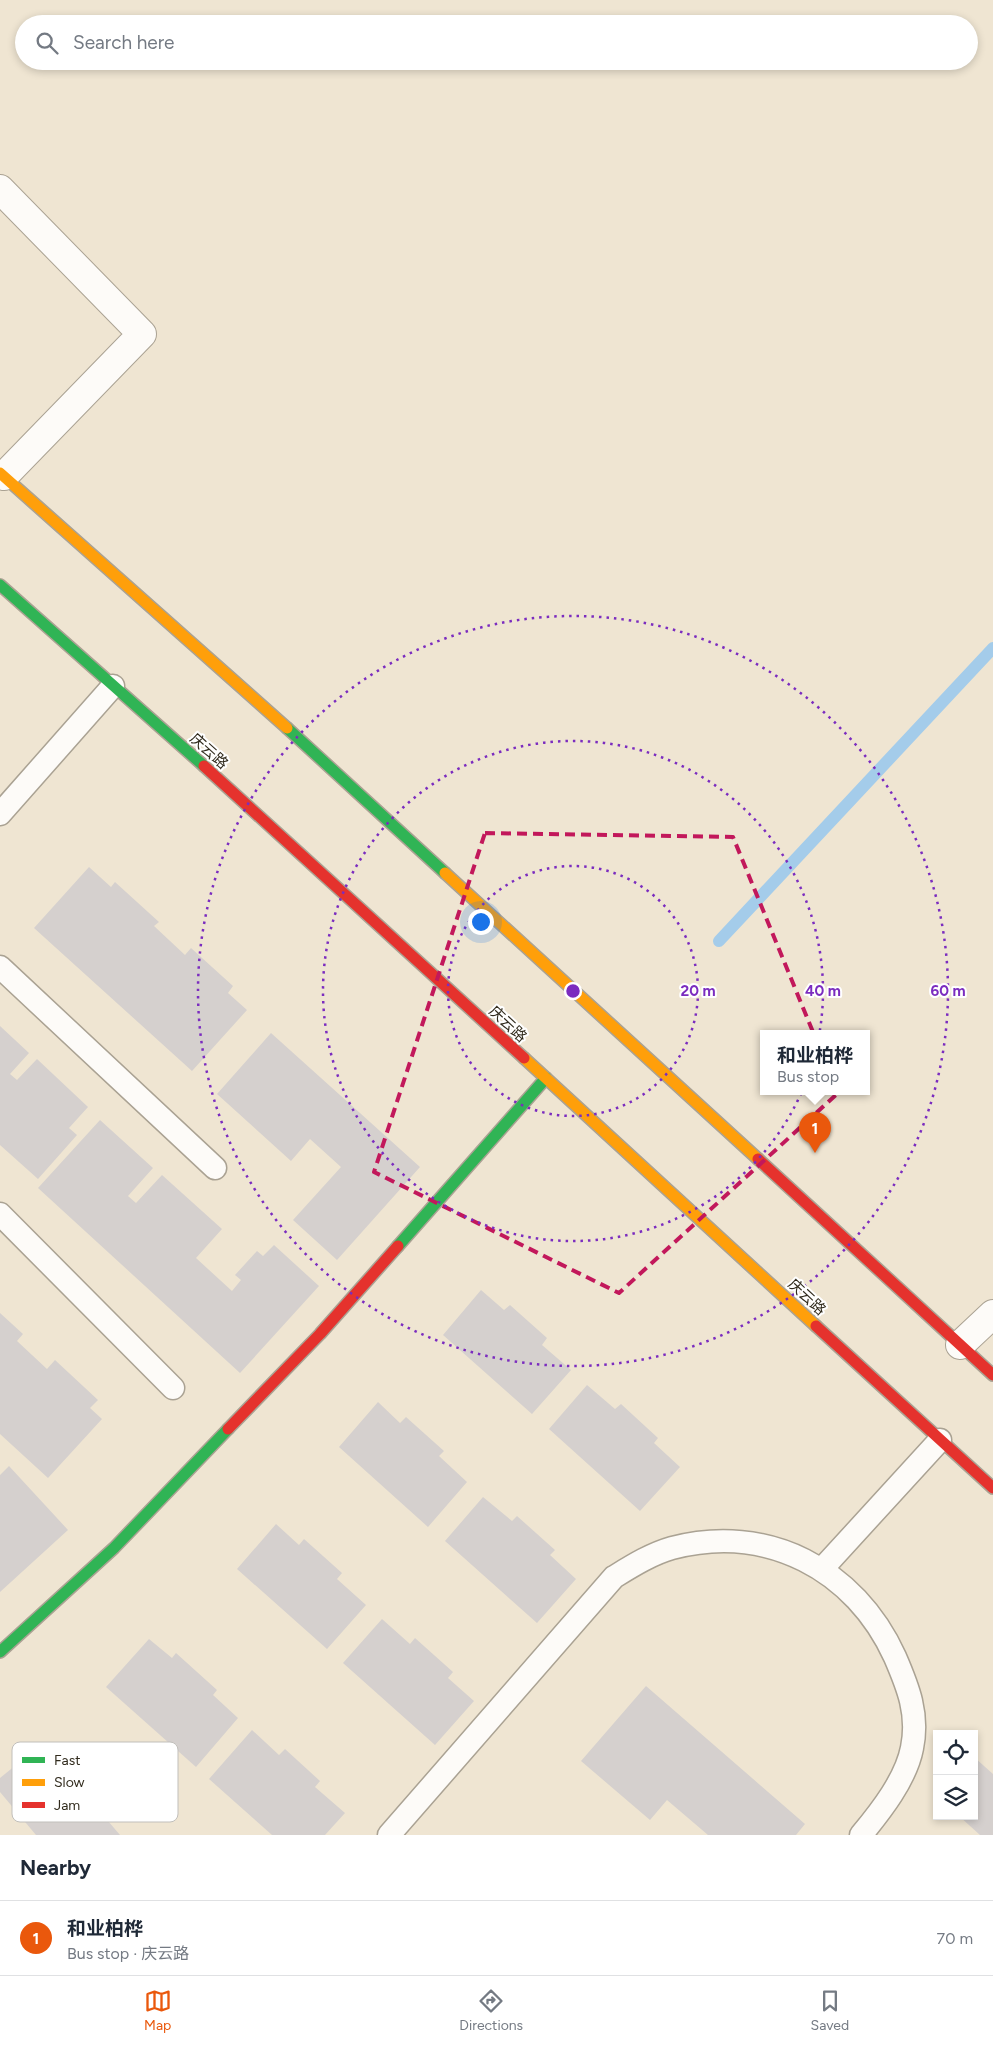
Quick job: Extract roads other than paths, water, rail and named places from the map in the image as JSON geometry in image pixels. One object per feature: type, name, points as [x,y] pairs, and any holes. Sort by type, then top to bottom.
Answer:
[{"type":"main road","points":[[2,474],[316,754],[993,1375]]},
{"type":"main road","name":"庆云路","points":[[0,585],[260,816],[993,1488]]},
{"type":"main road","points":[[0,1652],[114,1548],[320,1334],[546,1078]]},
{"type":"street","points":[[0,189],[142,334],[2,474]]},
{"type":"street","points":[[960,1345],[993,1314]]},
{"type":"lane","points":[[0,814],[113,686]]},
{"type":"lane","points":[[0,967],[215,1168]]},
{"type":"lane","points":[[0,1214],[174,1388]]},
{"type":"lane","points":[[822,1569],[940,1440]]},
{"type":"lane","points":[[389,1835],[614,1577],[641,1560],[671,1548],[702,1542],[733,1541],[764,1546],[794,1555],[822,1569],[847,1588],[869,1611],[886,1637],[907,1685],[913,1704],[915,1725],[912,1748],[904,1771],[861,1835]]},
{"type":"waterway","points":[[719,941],[993,648]]},
{"type":"place","name":"和业柏桦","points":[[815,1153]]}]
